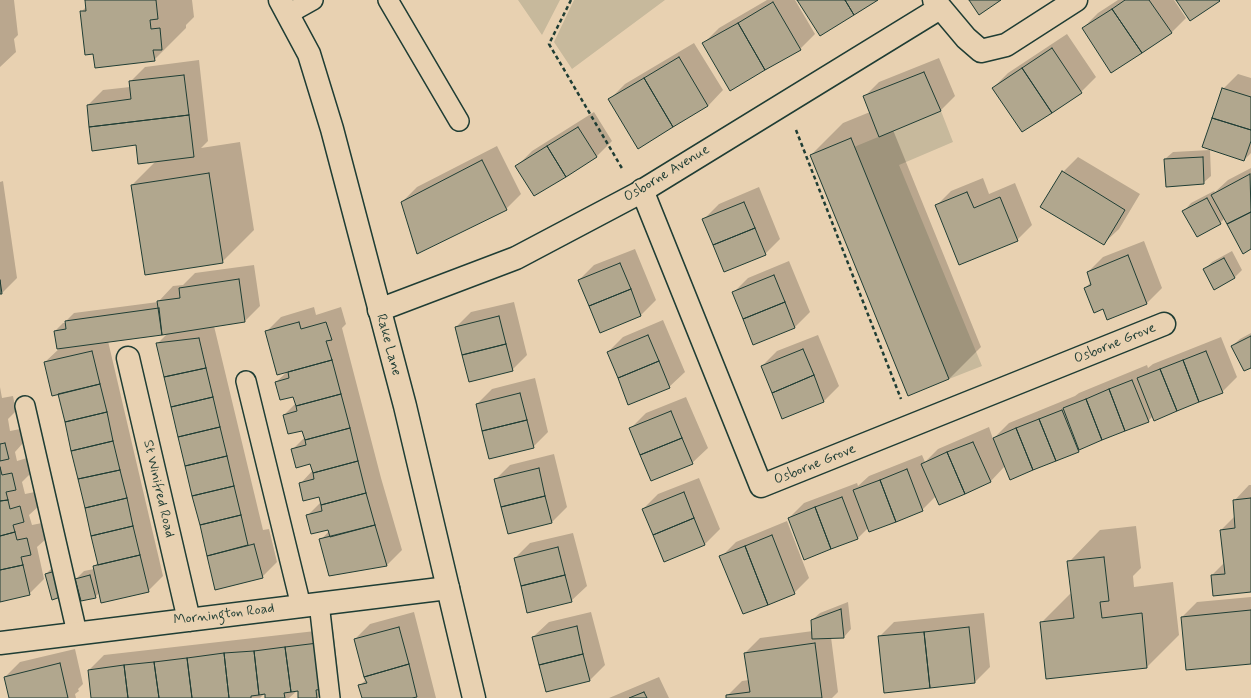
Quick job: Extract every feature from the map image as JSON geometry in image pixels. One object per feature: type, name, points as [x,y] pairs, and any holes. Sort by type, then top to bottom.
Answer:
[{"type":"street","points":[[937,4],[966,38],[981,51],[1006,45],[1076,0]]},
{"type":"street","name":"Osborne Avenue","points":[[379,310],[516,258],[640,192],[786,102],[937,4]]},
{"type":"street","name":"Rake Lane","points":[[284,7],[309,54],[332,129],[405,406],[474,698]]},
{"type":"street","name":"Osborne Grove","points":[[640,192],[761,486],[1164,324]]},
{"type":"street","name":"St Winifred Road","points":[[128,358],[189,620]]},
{"type":"street","name":"Mornington Road","points":[[0,642],[448,588]]},
{"type":"lane","points":[[284,7],[313,0]]},
{"type":"lane","points":[[388,0],[459,121]]},
{"type":"lane","points":[[246,381],[310,605],[330,698]]},
{"type":"lane","points":[[25,406],[77,633]]},
{"type":"path","points":[[571,0],[549,44],[640,192]]},
{"type":"path","points":[[786,102],[912,425]]},
{"type":"shaded area","points":[[518,0],[560,0],[542,35]]},
{"type":"shaded area","points":[[574,0],[665,0],[572,69],[554,42]]},
{"type":"shaded area","points":[[941,111],[953,142],[899,165],[982,366],[949,379],[854,147]]},
{"type":"building","points":[[85,0],[156,0],[158,19],[150,20],[151,29],[160,28],[162,50],[153,50],[155,61],[95,68],[93,54],[85,55],[80,11],[86,11]]},
{"type":"building","points":[[797,0],[845,0],[854,15],[820,36]]},
{"type":"building","points":[[845,0],[878,0],[854,15]]},
{"type":"building","points":[[969,0],[1001,0],[979,15]]},
{"type":"building","points":[[1125,0],[1149,0],[1172,33],[1142,53],[1112,9]]},
{"type":"building","points":[[1176,0],[1219,0],[1220,1],[1190,21]]},
{"type":"building","points":[[773,2],[801,50],[765,70],[738,23]]},
{"type":"building","points":[[1112,9],[1142,53],[1111,73],[1082,28]]},
{"type":"building","points":[[738,23],[765,70],[730,91],[702,43]]},
{"type":"building","points":[[1052,48],[1082,93],[1052,113],[1022,68]]},
{"type":"building","points":[[679,57],[708,106],[673,127],[644,78]]},
{"type":"building","points":[[1022,68],[1052,113],[1022,132],[992,88]]},
{"type":"building","points":[[924,72],[941,111],[879,137],[863,96]]},
{"type":"building","points":[[184,75],[189,115],[89,127],[87,105],[131,99],[129,81]]},
{"type":"building","points":[[644,78],[673,127],[638,149],[608,99]]},
{"type":"building","points":[[1222,88],[1251,97],[1251,130],[1212,118]]},
{"type":"building","points":[[189,115],[194,157],[138,164],[136,145],[92,151],[89,127]]},
{"type":"building","points":[[1212,118],[1251,130],[1251,141],[1244,161],[1202,147]]},
{"type":"building","points":[[578,127],[597,157],[566,177],[547,146]]},
{"type":"building","points":[[851,138],[949,379],[908,396],[810,155]]},
{"type":"building","points":[[547,146],[566,177],[534,196],[515,166]]},
{"type":"building","points":[[1203,157],[1204,184],[1166,187],[1164,159]]},
{"type":"building","points":[[482,160],[507,210],[417,254],[401,202]]},
{"type":"building","points":[[1062,171],[1125,210],[1104,245],[1040,207]]},
{"type":"building","points":[[209,173],[223,263],[145,275],[131,185]]},
{"type":"building","points":[[1250,174],[1251,212],[1227,224],[1211,195]]},
{"type":"building","points":[[967,192],[974,208],[1000,197],[1018,241],[959,265],[935,205]]},
{"type":"building","points":[[1207,198],[1221,224],[1197,237],[1182,211]]},
{"type":"building","points":[[744,202],[755,228],[713,245],[702,219]]},
{"type":"building","points":[[1251,212],[1251,249],[1243,254],[1227,224]]},
{"type":"building","points":[[755,228],[766,255],[724,272],[713,245]]},
{"type":"building","points":[[1128,255],[1147,304],[1107,320],[1103,309],[1094,313],[1084,288],[1091,285],[1087,272]]},
{"type":"building","points":[[1224,258],[1235,278],[1214,290],[1203,269]]},
{"type":"building","points":[[620,263],[631,289],[589,306],[578,280]]},
{"type":"building","points":[[774,275],[785,302],[743,319],[732,292]]},
{"type":"building","points":[[239,279],[245,322],[162,335],[157,301],[180,298],[179,288]]},
{"type":"building","points":[[0,280],[2,294],[0,294]]},
{"type":"building","points":[[631,289],[641,316],[600,333],[589,306]]},
{"type":"building","points":[[785,302],[795,328],[753,345],[743,319]]},
{"type":"building","points":[[159,308],[162,335],[57,349],[54,331],[66,329],[65,321]]},
{"type":"building","points":[[499,316],[506,344],[462,355],[455,327]]},
{"type":"building","points":[[299,322],[301,329],[326,322],[332,340],[326,341],[332,360],[277,375],[265,331]]},
{"type":"building","points":[[648,335],[659,361],[618,378],[607,352]]},
{"type":"building","points":[[1251,336],[1251,368],[1244,371],[1231,346]]},
{"type":"building","points":[[199,338],[206,368],[164,377],[156,343]]},
{"type":"building","points":[[506,344],[513,371],[469,382],[462,355]]},
{"type":"building","points":[[803,349],[814,375],[772,393],[761,366]]},
{"type":"building","points":[[92,351],[100,384],[52,396],[44,362]]},
{"type":"building","points":[[1206,351],[1223,393],[1199,402],[1183,360]]},
{"type":"building","points":[[332,360],[341,394],[296,406],[293,397],[280,400],[275,382],[289,378],[288,372]]},
{"type":"building","points":[[1183,360],[1199,402],[1177,411],[1160,369]]},
{"type":"building","points":[[659,361],[670,388],[628,405],[618,378]]},
{"type":"building","points":[[206,368],[213,397],[171,407],[164,377]]},
{"type":"building","points":[[1160,369],[1177,411],[1154,421],[1137,378]]},
{"type":"building","points":[[814,375],[824,402],[782,419],[772,393]]},
{"type":"building","points":[[1132,380],[1149,422],[1125,431],[1109,389]]},
{"type":"building","points":[[100,384],[107,412],[65,422],[58,394]]},
{"type":"building","points":[[1109,389],[1125,431],[1102,440],[1086,399]]},
{"type":"building","points":[[520,393],[527,420],[482,431],[476,404]]},
{"type":"building","points":[[341,394],[350,428],[305,440],[302,431],[288,434],[283,415],[297,411],[296,406]]},
{"type":"building","points":[[213,397],[220,427],[178,437],[171,407]]},
{"type":"building","points":[[1086,399],[1102,440],[1079,450],[1063,408]]},
{"type":"building","points":[[1062,410],[1079,452],[1056,461],[1039,419]]},
{"type":"building","points":[[671,411],[682,438],[640,455],[629,428]]},
{"type":"building","points":[[107,412],[113,441],[71,451],[65,422]]},
{"type":"building","points":[[1039,419],[1056,461],[1033,470],[1016,428]]},
{"type":"building","points":[[527,420],[534,448],[489,459],[482,431]]},
{"type":"building","points":[[220,427],[227,456],[185,466],[178,437]]},
{"type":"building","points":[[350,428],[358,461],[313,473],[310,464],[296,468],[291,449],[306,445],[305,440]]},
{"type":"building","points":[[1016,428],[1033,470],[1010,480],[993,438]]},
{"type":"building","points":[[682,438],[693,464],[651,481],[640,455]]},
{"type":"building","points":[[113,441],[120,470],[78,479],[71,451]]},
{"type":"building","points":[[973,442],[991,482],[965,494],[947,452]]},
{"type":"building","points":[[5,443],[9,459],[0,461],[0,444]]},
{"type":"building","points":[[947,452],[965,494],[939,505],[921,464]]},
{"type":"building","points":[[227,456],[234,486],[192,496],[185,466]]},
{"type":"building","points":[[358,461],[366,493],[321,505],[319,497],[303,501],[299,483],[314,479],[313,473]]},
{"type":"building","points":[[0,467],[2,475],[12,473],[16,490],[6,492],[8,500],[0,501]]},
{"type":"building","points":[[539,468],[545,496],[501,507],[494,479]]},
{"type":"building","points":[[907,469],[923,511],[896,522],[880,480]]},
{"type":"building","points":[[120,470],[127,498],[85,508],[78,479]]},
{"type":"building","points":[[880,480],[896,522],[869,532],[853,490]]},
{"type":"building","points":[[234,486],[241,515],[200,525],[192,496]]},
{"type":"building","points":[[684,492],[694,518],[653,535],[642,509]]},
{"type":"building","points":[[366,493],[375,525],[330,537],[328,530],[311,534],[306,515],[322,511],[321,505]]},
{"type":"building","points":[[545,496],[552,523],[508,534],[501,507]]},
{"type":"building","points":[[842,497],[858,539],[831,549],[815,507]]},
{"type":"building","points":[[127,498],[133,526],[91,536],[85,508]]},
{"type":"building","points":[[1251,498],[1251,592],[1213,596],[1211,575],[1225,574],[1220,530],[1235,528],[1233,500]]},
{"type":"building","points":[[8,500],[10,509],[20,506],[24,522],[13,525],[15,532],[0,536],[0,501]]},
{"type":"building","points":[[815,507],[831,549],[804,560],[788,518]]},
{"type":"building","points":[[241,515],[248,545],[207,556],[200,525]]},
{"type":"building","points":[[694,518],[705,545],[664,562],[653,535]]},
{"type":"building","points":[[375,525],[387,566],[329,576],[319,539]]},
{"type":"building","points":[[133,526],[140,555],[98,565],[91,536]]},
{"type":"building","points":[[15,532],[17,540],[27,538],[31,555],[21,557],[23,565],[0,570],[0,536]]},
{"type":"building","points":[[772,535],[795,594],[768,605],[745,546]]},
{"type":"building","points":[[254,544],[263,578],[215,590],[207,556]]},
{"type":"building","points":[[745,546],[768,605],[743,614],[719,556]]},
{"type":"building","points":[[558,547],[565,575],[521,586],[514,558]]},
{"type":"building","points":[[140,555],[149,592],[101,603],[93,566]]},
{"type":"building","points":[[1104,557],[1109,601],[1100,602],[1102,618],[1142,613],[1147,668],[1046,679],[1040,622],[1074,618],[1067,561]]},
{"type":"building","points":[[23,565],[30,595],[0,602],[0,570]]},
{"type":"building","points":[[59,570],[66,595],[52,600],[45,574]]},
{"type":"building","points":[[90,575],[96,598],[81,601],[75,579]]},
{"type":"building","points":[[565,575],[572,602],[527,613],[521,586]]},
{"type":"building","points":[[841,609],[844,638],[812,639],[811,620]]},
{"type":"building","points":[[1251,610],[1251,664],[1186,670],[1181,617]]},
{"type":"building","points":[[577,626],[583,654],[539,665],[532,637]]},
{"type":"building","points":[[399,627],[409,664],[364,677],[354,639]]},
{"type":"building","points":[[969,627],[975,683],[930,688],[924,632]]},
{"type":"building","points":[[924,632],[930,688],[884,693],[878,636]]},
{"type":"building","points":[[318,643],[323,689],[316,690],[317,698],[298,698],[298,691],[291,692],[285,647]]},
{"type":"building","points":[[815,643],[822,698],[726,698],[726,695],[750,692],[744,653]]},
{"type":"building","points":[[285,647],[291,692],[284,693],[285,698],[265,698],[265,694],[259,695],[254,651]]},
{"type":"building","points":[[254,651],[259,695],[251,696],[251,698],[229,698],[224,653]]},
{"type":"building","points":[[224,653],[229,698],[192,698],[187,658]]},
{"type":"building","points":[[583,654],[590,681],[546,692],[539,665]]},
{"type":"building","points":[[187,658],[192,698],[159,698],[154,662]]},
{"type":"building","points":[[154,662],[159,698],[128,698],[124,665]]},
{"type":"building","points":[[60,663],[68,698],[9,698],[4,677]]},
{"type":"building","points":[[409,664],[417,697],[362,698],[358,685],[367,683],[364,677]]},
{"type":"building","points":[[124,665],[128,698],[91,698],[88,670]]},
{"type":"building","points":[[644,692],[647,698],[629,698]]}]
